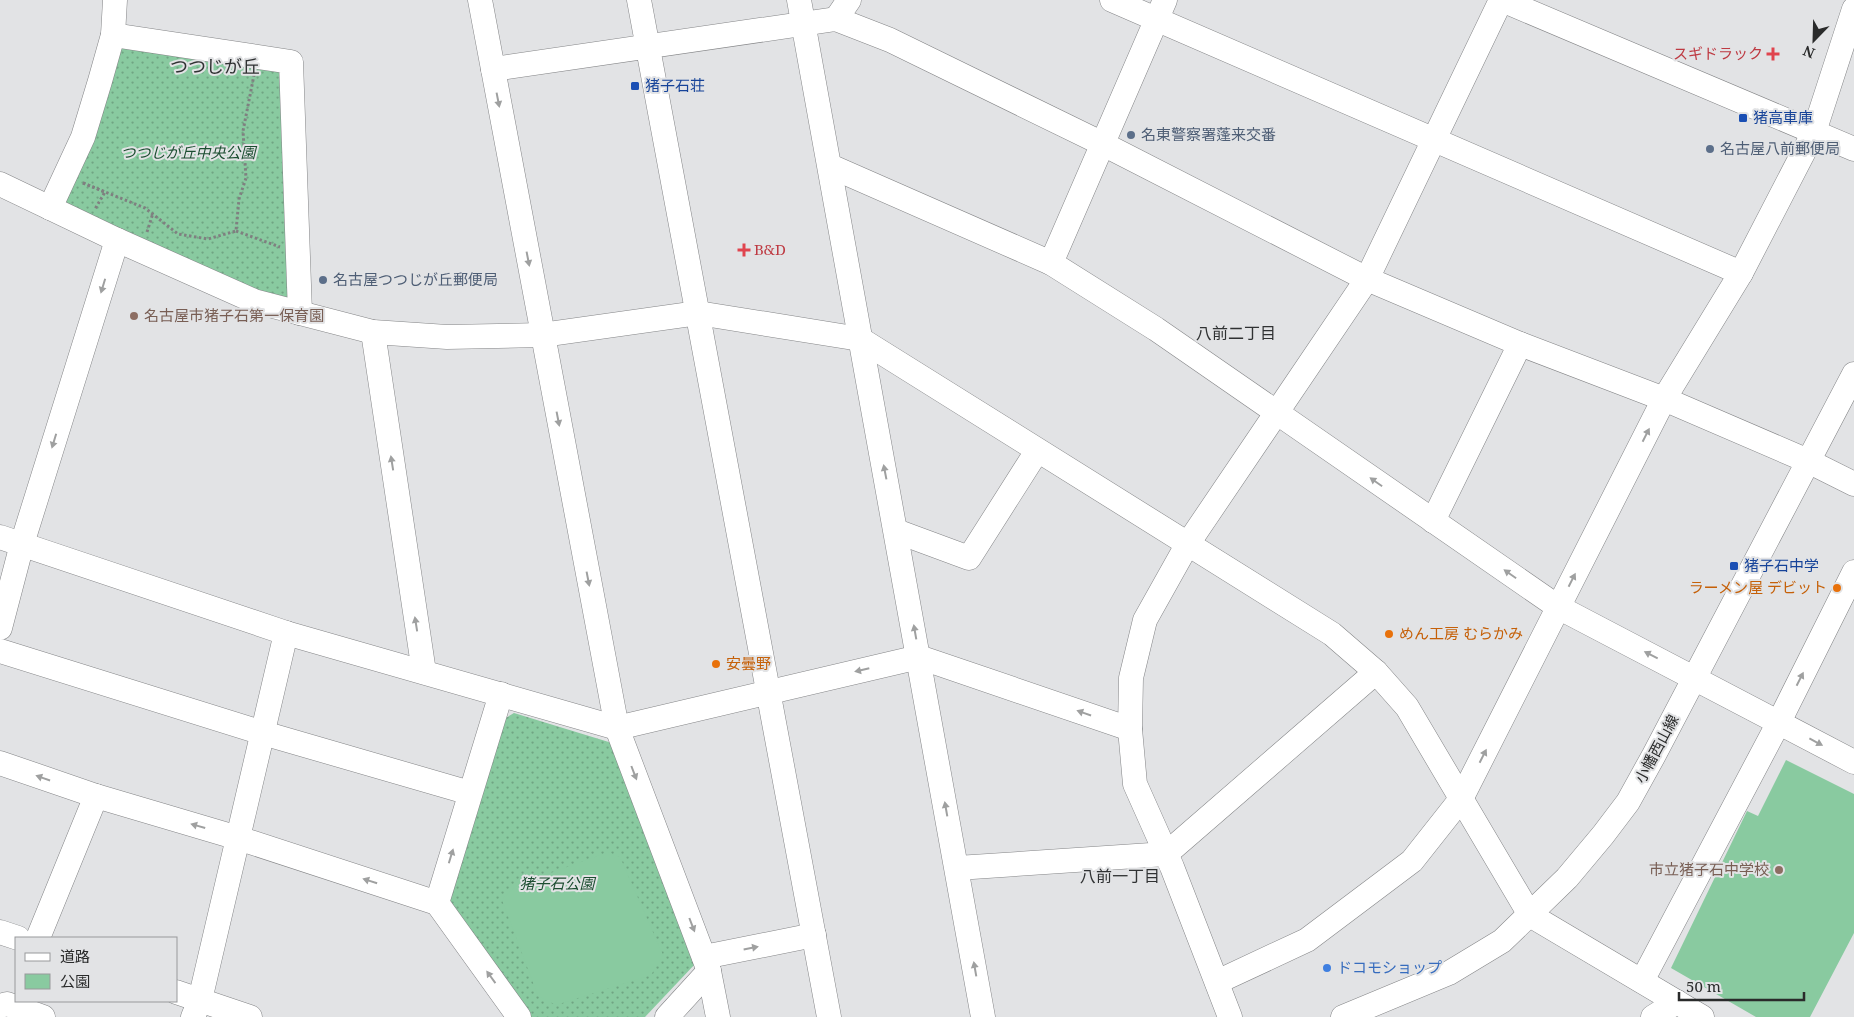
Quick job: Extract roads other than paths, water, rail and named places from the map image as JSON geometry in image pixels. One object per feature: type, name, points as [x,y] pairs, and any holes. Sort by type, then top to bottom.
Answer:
[{"type":"street","points":[[50,208],[83,137],[113,35],[115,0]]},
{"type":"street","points":[[480,0],[616,728],[706,964],[718,1017]]},
{"type":"street","points":[[639,0],[829,1017]]},
{"type":"street","points":[[800,0],[983,1017]]},
{"type":"street","points":[[836,19],[849,0]]},
{"type":"street","points":[[1112,0],[1161,9],[1433,140],[1741,273]]},
{"type":"street","points":[[1230,1017],[1166,854],[1135,784],[1130,728],[1131,678],[1145,620],[1187,545],[1367,279],[1501,0],[1854,149]]},
{"type":"street","points":[[1051,263],[1161,9]]},
{"type":"street","points":[[1217,982],[1314,935],[1412,861],[1461,799],[1664,398],[1741,273],[1814,132],[1854,9]]},
{"type":"street","points":[[492,69],[836,19],[890,40],[1103,144],[1367,279],[1520,344],[1664,398],[1808,461],[1854,484]]},
{"type":"street","points":[[113,35],[291,62],[300,313]]},
{"type":"street","points":[[830,166],[1051,263],[1156,329],[1558,607],[1854,762]]},
{"type":"street","points":[[0,184],[254,301],[373,332],[447,337],[542,335],[698,313],[860,339],[1332,634],[1376,672],[1407,707],[1530,915],[1702,1017]]},
{"type":"street","points":[[0,628],[11,541],[118,240]]},
{"type":"street","points":[[373,332],[424,672]]},
{"type":"street","points":[[1433,521],[1520,344]]},
{"type":"street","name":"小幡西山線","points":[[1343,1017],[1449,973],[1502,941],[1567,878],[1628,802],[1854,374]]},
{"type":"street","points":[[896,531],[969,558],[1037,451]]},
{"type":"street","points":[[11,541],[286,633],[616,728],[919,657],[1130,728]]},
{"type":"street","points":[[1642,981],[1779,722],[1854,572]]},
{"type":"street","points":[[196,1008],[286,633]]},
{"type":"street","points":[[0,651],[263,733],[470,794]]},
{"type":"street","points":[[957,868],[1166,854],[1376,672]]},
{"type":"street","points":[[437,903],[501,694]]},
{"type":"street","points":[[0,763],[96,796],[238,838],[437,903],[519,1017]]},
{"type":"street","points":[[38,937],[96,796]]},
{"type":"street","points":[[667,1017],[706,964],[814,936]]},
{"type":"street","points":[[178,994],[196,1008],[250,1017]]},
{"type":"street","points":[[1653,1017],[1677,1002]]},
{"type":"street","points":[[0,1006],[7,1004],[43,1017]]},
{"type":"place","name":"スギドラック","points":[[1773,54]]},
{"type":"place","name":"猪子石荘","points":[[635,86]]},
{"type":"place","name":"猪高車庫","points":[[1743,118]]},
{"type":"place","name":"名東警察署蓬来交番","points":[[1131,135]]},
{"type":"place","name":"名古屋八前郵便局","points":[[1710,149]]},
{"type":"place","name":"B&D","points":[[744,250]]},
{"type":"place","name":"名古屋つつじが丘郵便局","points":[[323,280]]},
{"type":"place","name":"名古屋市猪子石第一保育園","points":[[134,316]]},
{"type":"place","name":"猪子石中学","points":[[1734,566]]},
{"type":"place","name":"ラーメン屋 デビット","points":[[1837,588]]},
{"type":"place","name":"めん工房 むらかみ","points":[[1389,634]]},
{"type":"place","name":"安曇野","points":[[716,664]]},
{"type":"place","name":"市立猪子石中学校","points":[[1779,870]]},
{"type":"place","name":"ドコモショップ","points":[[1327,968]]},
{"type":"district","name":"つつじが丘","points":[[215,67]]},
{"type":"district","name":"八前二丁目","points":[[1236,333]]},
{"type":"district","name":"八前一丁目","points":[[1120,876]]},
{"type":"park label","name":"つつじが丘中央公園","points":[[188,153]]},
{"type":"park label","name":"猪子石公園","points":[[557,884]]}]
